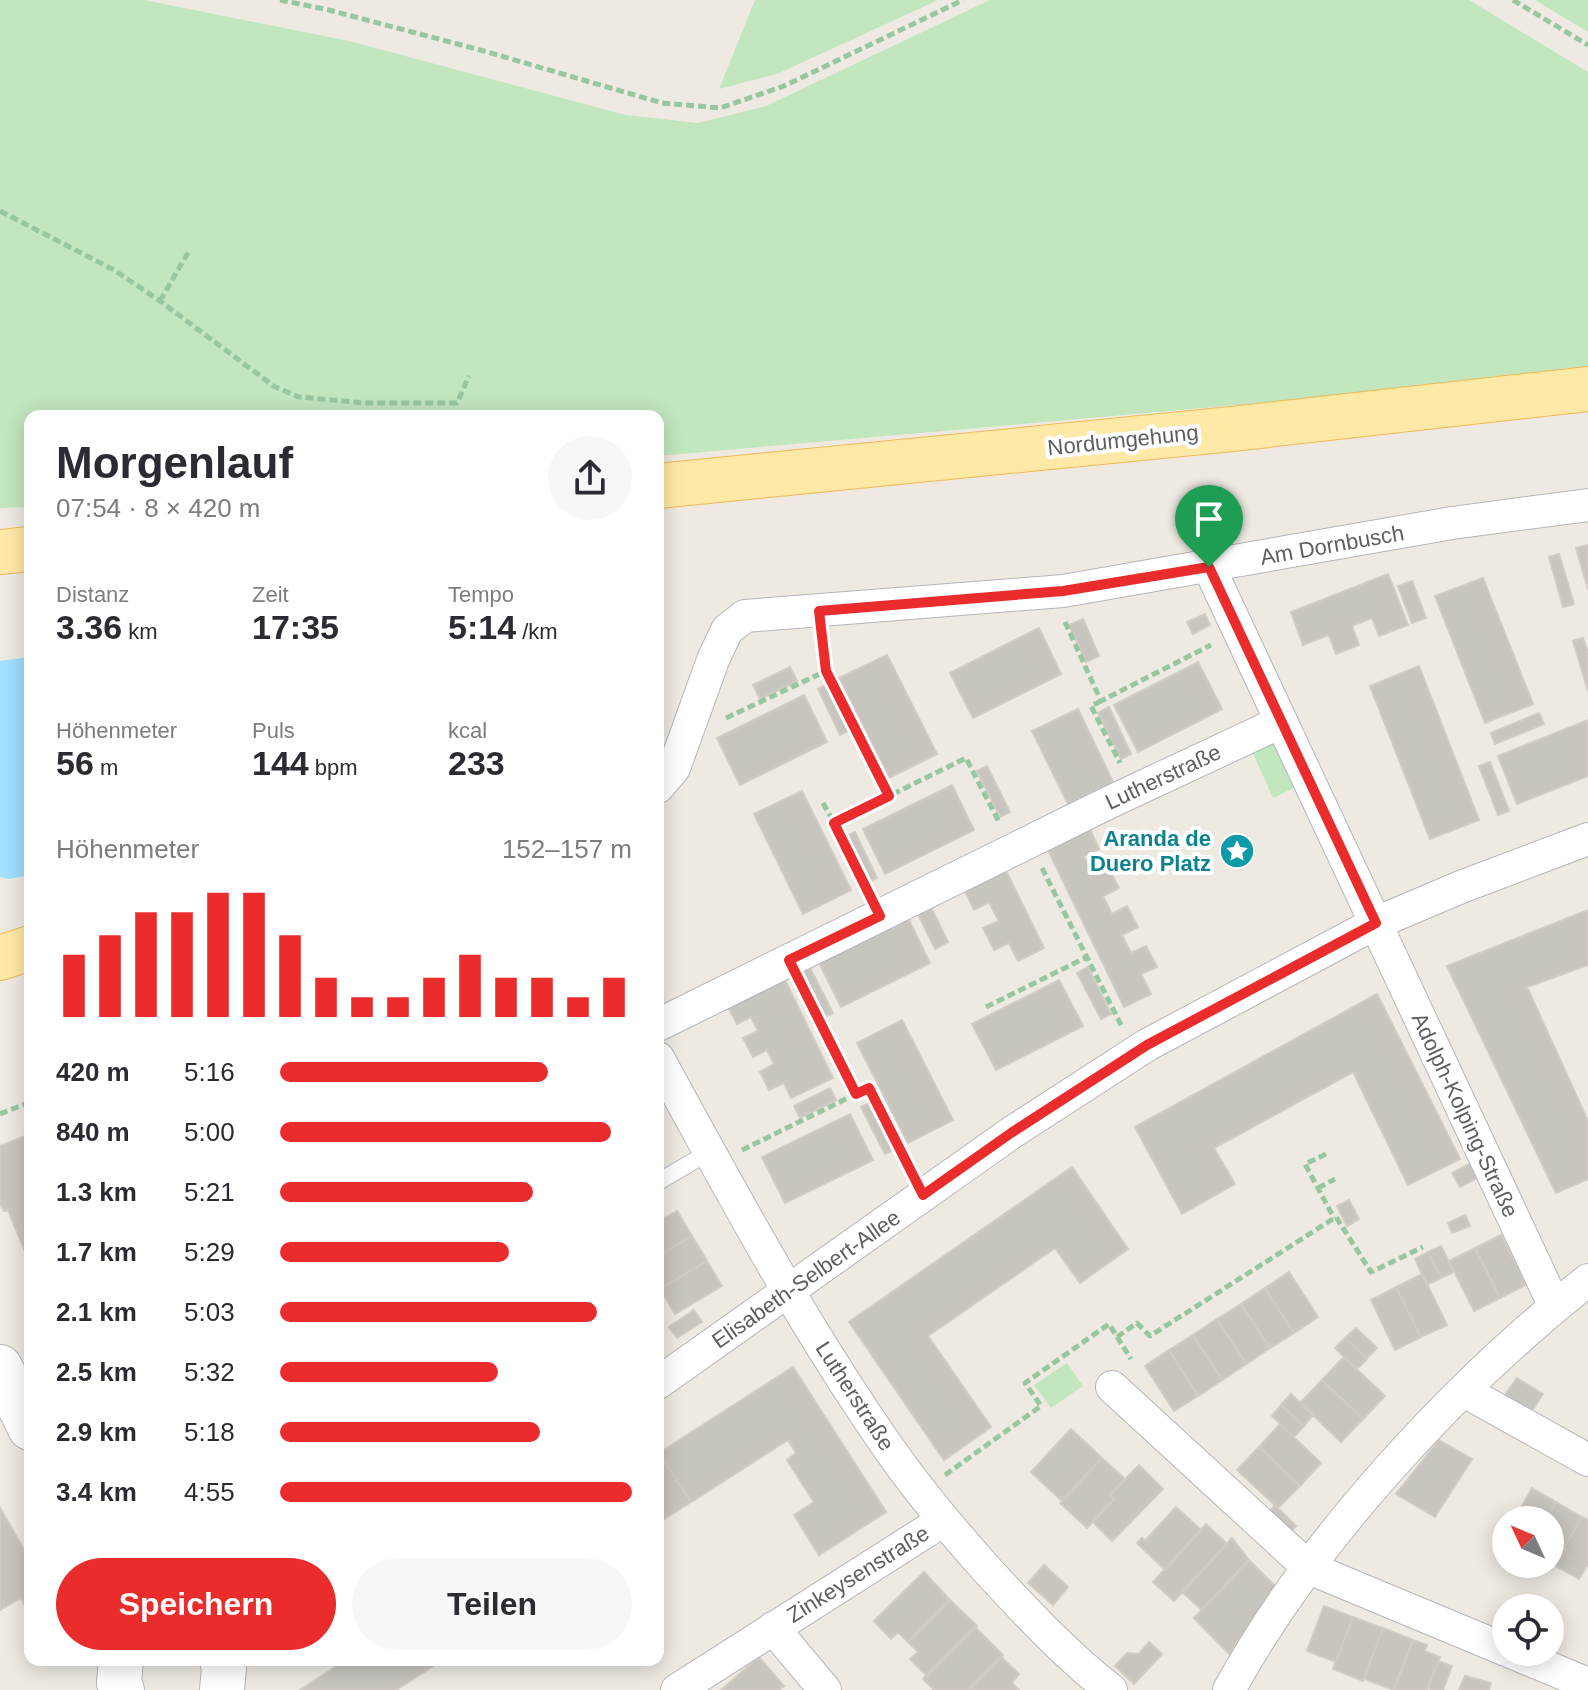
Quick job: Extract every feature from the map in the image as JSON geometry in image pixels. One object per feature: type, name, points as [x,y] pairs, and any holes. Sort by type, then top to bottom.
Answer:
[{"type":"main road","name":"Nordumgehung","points":[[664,485],[1232,429],[1588,389]]},
{"type":"main road","points":[[664,506],[729,478]]},
{"type":"main road","points":[[0,552],[24,550]]},
{"type":"main road","points":[[0,958],[24,950]]},
{"type":"street","name":"Am Dornbusch","points":[[664,780],[674,768],[727,630],[745,616],[1052,592],[1452,523],[1588,505]]},
{"type":"street","name":"Adolph-Kolping-Straße","points":[[1209,567],[1555,1307]]},
{"type":"street","name":"Lutherstraße","points":[[664,1022],[1281,722]]},
{"type":"street","name":"Elisabeth-Selbert-Allee","points":[[664,1379],[1011,1133],[1135,1053],[1376,923],[1588,839]]},
{"type":"street","name":"Lutherstraße","points":[[664,1069],[789,1292],[882,1438],[944,1520],[1020,1604],[1111,1690]]},
{"type":"street","points":[[1229,1690],[1309,1568],[1388,1470],[1464,1391],[1588,1280]]},
{"type":"street","points":[[0,1367],[24,1416]]},
{"type":"street","points":[[1124,1377],[1309,1568],[1492,1644]]},
{"type":"street","points":[[1464,1391],[1588,1460]]},
{"type":"street","name":"Zinkeysenstraße","points":[[677,1690],[944,1520]]},
{"type":"street","name":"Zinkeysenstraße","points":[[773,1628],[825,1690]]},
{"type":"street","points":[[120,1666],[119,1683],[122,1690]]},
{"type":"street","points":[[222,1690],[224,1666]]},
{"type":"street","points":[[1545,1666],[1588,1684]]},
{"type":"lane","points":[[664,1179],[713,1158]]},
{"type":"path","points":[[280,0],[470,47],[662,103],[720,108],[784,86],[963,0]]},
{"type":"path","points":[[1513,0],[1588,45]]},
{"type":"path","points":[[0,211],[114,270],[275,387],[299,397],[365,403],[457,403],[469,376]]},
{"type":"path","points":[[160,301],[189,251]]},
{"type":"path","points":[[1052,592],[1101,701]]},
{"type":"path","points":[[819,611],[826,671],[889,796]]},
{"type":"path","points":[[1134,791],[1091,706],[1239,631]]},
{"type":"path","points":[[685,738],[826,671]]},
{"type":"path","points":[[834,823],[966,758],[1087,957],[1135,1053]]},
{"type":"path","points":[[823,803],[880,916]]},
{"type":"path","points":[[986,1007],[1087,957]]},
{"type":"path","points":[[789,960],[856,1094]]},
{"type":"path","points":[[713,1158],[869,1088],[923,1195]]},
{"type":"path","points":[[0,1114],[24,1104]]},
{"type":"path","points":[[1326,1154],[1305,1164],[1334,1218],[1371,1272],[1423,1247]]},
{"type":"path","points":[[1318,1188],[1335,1179]]},
{"type":"path","points":[[1117,1337],[1137,1323],[1150,1336],[1334,1218]]},
{"type":"path","points":[[921,1492],[1041,1406],[1025,1383],[1109,1324],[1117,1337],[1124,1377]]},
{"type":"green space","points":[[0,0],[144,0],[349,41],[626,115],[698,123],[766,106],[990,0],[1469,0],[1588,72],[1588,367],[1410,390],[664,455],[664,410],[24,410],[24,507],[0,508]]},
{"type":"green space","points":[[755,0],[938,0],[777,74],[719,89]]},
{"type":"green space","points":[[1535,0],[1588,0],[1588,32]]},
{"type":"green space","points":[[1278,723],[1308,781],[1273,798],[1246,738]]},
{"type":"green space","points":[[1067,1363],[1083,1386],[1051,1408],[1034,1385]]},
{"type":"water","points":[[24,658],[24,876],[9,879],[0,877],[0,661]]},
{"type":"building","points":[[1588,545],[1588,589],[1576,548]]},
{"type":"building","points":[[1559,554],[1574,604],[1563,607],[1549,557]]},
{"type":"building","points":[[1388,574],[1408,625],[1379,636],[1372,618],[1352,626],[1359,645],[1336,654],[1329,635],[1303,645],[1291,612]]},
{"type":"building","points":[[1483,578],[1533,704],[1485,723],[1435,596]]},
{"type":"building","points":[[1412,581],[1426,618],[1412,623],[1398,586]]},
{"type":"building","points":[[1205,614],[1210,625],[1193,634],[1187,622]]},
{"type":"building","points":[[1083,619],[1099,656],[1086,662],[1069,625]]},
{"type":"building","points":[[1039,628],[1061,674],[973,718],[950,673]]},
{"type":"building","points":[[1583,638],[1588,653],[1588,691],[1573,641]]},
{"type":"building","points":[[887,655],[937,754],[889,778],[839,678]]},
{"type":"building","points":[[1198,662],[1222,709],[1138,752],[1114,705]]},
{"type":"building","points":[[1419,666],[1479,820],[1430,839],[1370,686]]},
{"type":"building","points":[[790,667],[797,681],[760,699],[753,685]]},
{"type":"building","points":[[828,684],[850,730],[840,735],[818,689]]},
{"type":"building","points":[[804,695],[827,742],[740,785],[717,738]]},
{"type":"building","points":[[1109,707],[1131,754],[1121,759],[1098,713]]},
{"type":"building","points":[[1078,709],[1113,782],[1068,804],[1032,731]]},
{"type":"building","points":[[1539,713],[1544,724],[1495,744],[1491,733]]},
{"type":"building","points":[[1588,720],[1588,776],[1517,804],[1498,756]]},
{"type":"building","points":[[1490,762],[1509,811],[1498,815],[1479,766]]},
{"type":"building","points":[[987,766],[1010,812],[1000,817],[977,771]]},
{"type":"building","points":[[952,785],[974,830],[885,874],[863,829]]},
{"type":"building","points":[[802,791],[851,890],[803,914],[754,814]]},
{"type":"building","points":[[1089,827],[1099,849],[1084,856],[1093,874],[1108,867],[1119,888],[1103,896],[1112,914],[1127,906],[1138,927],[1122,935],[1131,953],[1146,946],[1157,967],[1141,974],[1151,994],[1124,1007],[1047,848]]},
{"type":"building","points":[[855,832],[877,878],[867,883],[844,837]]},
{"type":"building","points":[[1005,869],[1044,948],[1018,961],[1009,943],[994,950],[983,928],[999,921],[989,902],[974,910],[964,889]]},
{"type":"building","points":[[930,905],[948,942],[935,949],[917,912]]},
{"type":"building","points":[[1588,910],[1588,965],[1527,987],[1588,1121],[1588,1179],[1556,1193],[1447,966]]},
{"type":"building","points":[[907,916],[930,963],[841,1007],[818,961]]},
{"type":"building","points":[[809,966],[833,1013],[821,1019],[798,971]]},
{"type":"building","points":[[1088,967],[1111,1014],[1101,1019],[1077,973]]},
{"type":"building","points":[[784,978],[833,1078],[791,1098],[784,1083],[769,1090],[760,1072],[774,1064],[767,1050],[753,1057],[743,1038],[758,1031],[751,1017],[737,1024],[727,1005]]},
{"type":"building","points":[[1059,980],[1083,1026],[996,1070],[972,1024]]},
{"type":"building","points":[[1377,994],[1460,1159],[1408,1185],[1353,1072],[1214,1148],[1235,1184],[1182,1214],[1135,1127]]},
{"type":"building","points":[[902,1020],[953,1120],[908,1143],[857,1043]]},
{"type":"building","points":[[830,1088],[836,1100],[800,1118],[794,1106]]},
{"type":"building","points":[[871,1102],[895,1149],[885,1154],[861,1107]]},
{"type":"building","points":[[850,1114],[873,1160],[785,1203],[762,1157]]},
{"type":"building","points":[[24,1136],[24,1249],[8,1210],[4,1211],[0,1203],[0,1146]]},
{"type":"building","points":[[1473,1162],[1481,1176],[1460,1187],[1452,1173]]},
{"type":"building","points":[[1072,1167],[1128,1249],[1080,1283],[1055,1248],[928,1336],[991,1427],[944,1460],[849,1322]]},
{"type":"building","points":[[1349,1200],[1359,1219],[1347,1226],[1337,1206]]},
{"type":"building","points":[[677,1211],[692,1236],[664,1252],[664,1219]]},
{"type":"building","points":[[1465,1215],[1470,1226],[1452,1233],[1448,1223]]},
{"type":"building","points":[[1501,1235],[1526,1285],[1500,1298],[1475,1248]]},
{"type":"building","points":[[692,1236],[707,1261],[664,1287],[664,1252]]},
{"type":"building","points":[[1441,1246],[1454,1272],[1441,1278],[1428,1252]]},
{"type":"building","points":[[1475,1248],[1500,1298],[1474,1311],[1449,1261]]},
{"type":"building","points":[[1428,1252],[1441,1278],[1427,1285],[1415,1259]]},
{"type":"building","points":[[707,1261],[722,1286],[675,1314],[664,1296],[664,1287]]},
{"type":"building","points":[[1289,1272],[1318,1317],[1294,1333],[1265,1288]]},
{"type":"building","points":[[1422,1274],[1447,1325],[1421,1337],[1396,1287]]},
{"type":"building","points":[[1396,1287],[1421,1337],[1395,1350],[1371,1300]]},
{"type":"building","points":[[1265,1288],[1294,1333],[1270,1348],[1241,1304]]},
{"type":"building","points":[[1241,1304],[1270,1348],[1246,1364],[1217,1319]]},
{"type":"building","points":[[694,1310],[702,1322],[677,1338],[669,1327]]},
{"type":"building","points":[[1217,1319],[1246,1364],[1222,1380],[1193,1335]]},
{"type":"building","points":[[1356,1328],[1377,1348],[1367,1358],[1345,1338]]},
{"type":"building","points":[[1193,1335],[1222,1380],[1198,1396],[1169,1350]]},
{"type":"building","points":[[1345,1338],[1367,1359],[1357,1369],[1335,1348]]},
{"type":"building","points":[[1169,1350],[1198,1396],[1174,1411],[1145,1366]]},
{"type":"building","points":[[1344,1357],[1385,1396],[1363,1419],[1322,1380]]},
{"type":"building","points":[[793,1367],[886,1512],[819,1555],[794,1515],[814,1502],[787,1460],[796,1453],[788,1440],[691,1502],[664,1461],[664,1450]]},
{"type":"building","points":[[1517,1378],[1543,1394],[1530,1414],[1502,1399]]},
{"type":"building","points":[[1322,1380],[1363,1419],[1341,1442],[1300,1403]]},
{"type":"building","points":[[1291,1394],[1313,1415],[1304,1426],[1281,1405]]},
{"type":"building","points":[[1281,1405],[1304,1426],[1294,1437],[1272,1416]]},
{"type":"building","points":[[1280,1424],[1321,1463],[1300,1486],[1259,1447]]},
{"type":"building","points":[[1071,1429],[1102,1458],[1062,1501],[1031,1472]]},
{"type":"building","points":[[1439,1440],[1472,1459],[1435,1517],[1396,1494]]},
{"type":"building","points":[[1259,1447],[1300,1486],[1278,1508],[1237,1470]]},
{"type":"building","points":[[1102,1458],[1125,1479],[1110,1495],[1114,1499],[1087,1528],[1060,1503]]},
{"type":"building","points":[[664,1461],[691,1502],[664,1519]]},
{"type":"building","points":[[1139,1465],[1163,1489],[1112,1541],[1093,1522],[1114,1499],[1110,1495]]},
{"type":"building","points":[[1532,1488],[1556,1502],[1554,1506],[1522,1506]]},
{"type":"building","points":[[1275,1505],[1296,1526],[1286,1536],[1265,1516]]},
{"type":"building","points":[[1176,1507],[1201,1530],[1165,1570],[1137,1543],[1142,1538],[1145,1541]]},
{"type":"building","points":[[1564,1507],[1582,1517],[1564,1548]]},
{"type":"building","points":[[0,1508],[24,1550],[24,1604],[21,1598],[0,1610]]},
{"type":"building","points":[[1582,1517],[1588,1520],[1588,1564],[1579,1579],[1564,1571],[1564,1548]]},
{"type":"building","points":[[1206,1524],[1227,1544],[1174,1601],[1153,1582]]},
{"type":"building","points":[[1232,1538],[1249,1560],[1202,1610],[1182,1592]]},
{"type":"building","points":[[1249,1560],[1275,1586],[1229,1654],[1194,1618]]},
{"type":"building","points":[[1044,1565],[1068,1587],[1053,1605],[1028,1583]]},
{"type":"building","points":[[924,1572],[950,1600],[908,1642],[898,1632],[891,1639],[874,1621]]},
{"type":"building","points":[[950,1600],[977,1626],[927,1676],[910,1659],[918,1652],[908,1642]]},
{"type":"building","points":[[1324,1606],[1353,1617],[1336,1662],[1307,1651]]},
{"type":"building","points":[[1353,1617],[1383,1628],[1363,1681],[1333,1669]]},
{"type":"building","points":[[975,1627],[1003,1655],[968,1690],[934,1690],[923,1679]]},
{"type":"building","points":[[1383,1628],[1413,1640],[1394,1690],[1364,1679]]},
{"type":"building","points":[[1413,1640],[1427,1645],[1424,1651],[1440,1657],[1427,1690],[1393,1690]]},
{"type":"building","points":[[1149,1642],[1162,1654],[1134,1684],[1115,1666],[1127,1653],[1139,1654]]},
{"type":"building","points":[[759,1657],[784,1686],[779,1690],[721,1690]]},
{"type":"building","points":[[1001,1657],[1019,1674],[1012,1683],[1019,1690],[968,1690]]},
{"type":"building","points":[[1438,1661],[1452,1666],[1443,1690],[1433,1690],[1428,1688]]},
{"type":"building","points":[[337,1666],[434,1666],[396,1690],[300,1690]]},
{"type":"building","points":[[1465,1676],[1491,1683],[1489,1690],[1459,1690]]},
{"type":"place","name":"Aranda de Duero Platz","points":[[1237,851]]},
{"type":"route","points":[[1209,567],[1376,923],[1147,1045],[1011,1133],[923,1195],[869,1088],[856,1094],[789,960],[880,916],[834,823],[889,796],[826,671],[819,611],[1063,591],[1209,567]]}]
